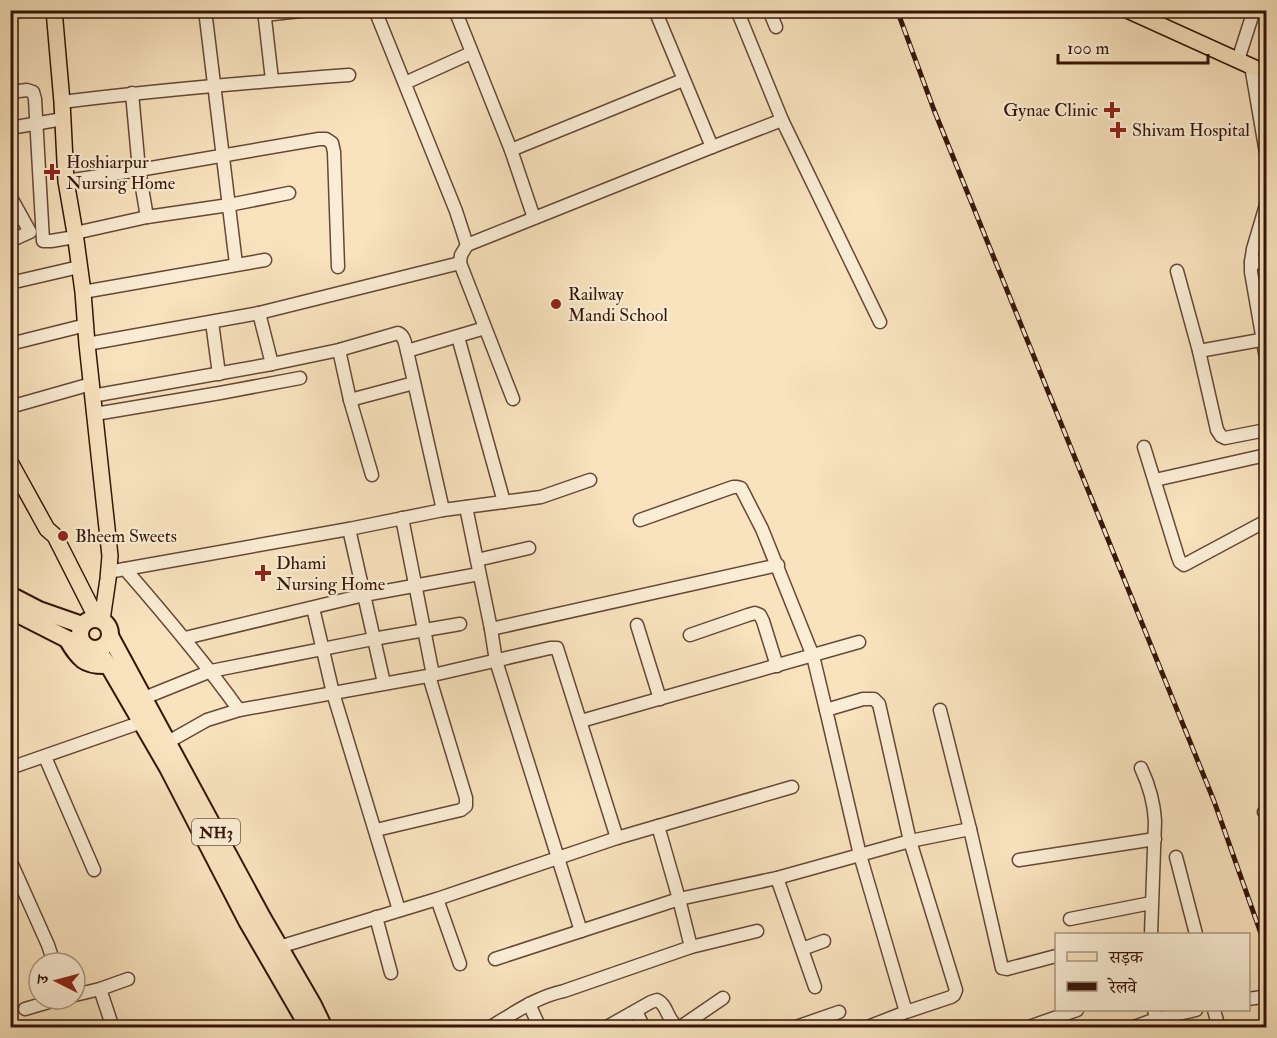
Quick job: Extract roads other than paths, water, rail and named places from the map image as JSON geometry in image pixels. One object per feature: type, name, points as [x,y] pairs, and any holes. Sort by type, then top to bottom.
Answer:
[{"type":"highway","points":[[10,595],[50,615],[98,625]]},
{"type":"highway","points":[[13,614],[90,647],[105,645],[98,625]]},
{"type":"highway","points":[[90,647],[79,636],[79,632],[98,625]]},
{"type":"highway","name":"NH3","points":[[98,625],[144,698],[324,1028]]},
{"type":"highway","points":[[67,639],[74,652],[86,663],[99,666],[108,665]]},
{"type":"highway","name":"NH3","points":[[90,647],[108,665],[142,722],[247,921],[309,1028]]},
{"type":"main road","points":[[54,10],[66,181],[83,292],[92,390],[114,567],[98,625]]},
{"type":"main road","points":[[1127,10],[1266,73]]},
{"type":"main road","points":[[10,462],[47,529],[50,547],[98,625]]},
{"type":"street","points":[[205,10],[236,264]]},
{"type":"street","points":[[272,80],[264,13],[309,10]]},
{"type":"street","points":[[375,10],[456,211],[467,245]]},
{"type":"street","points":[[455,10],[511,150],[534,218]]},
{"type":"street","points":[[655,10],[712,147]]},
{"type":"street","points":[[737,10],[782,120],[880,322]]},
{"type":"street","points":[[769,10],[776,27]]},
{"type":"street","points":[[1254,10],[1245,63],[1266,146]]},
{"type":"street","points":[[405,83],[471,53]]},
{"type":"street","points":[[62,102],[214,85],[349,75]]},
{"type":"street","points":[[511,150],[683,80]]},
{"type":"street","points":[[10,92],[27,90],[33,92],[35,99],[43,241]]},
{"type":"street","points":[[132,93],[139,170],[147,217]]},
{"type":"street","points":[[10,128],[63,119]]},
{"type":"street","points":[[513,399],[460,263],[461,255],[467,245],[782,120]]},
{"type":"street","points":[[66,181],[223,154],[319,139],[326,140],[332,143],[334,152],[338,267]]},
{"type":"street","points":[[10,196],[30,232],[38,239],[51,241],[147,217],[229,205],[288,193]]},
{"type":"street","points":[[1266,205],[1251,262],[1266,358]]},
{"type":"street","points":[[10,241],[30,232]]},
{"type":"street","points":[[83,292],[265,260]]},
{"type":"street","points":[[1251,262],[1266,263]]},
{"type":"street","points":[[87,344],[259,313],[460,263]]},
{"type":"street","points":[[10,283],[79,267]]},
{"type":"street","points":[[1177,271],[1199,351],[1217,430],[1225,438],[1266,430]]},
{"type":"street","points":[[259,313],[272,364]]},
{"type":"street","points":[[212,322],[219,374]]},
{"type":"street","points":[[10,344],[86,325]]},
{"type":"street","points":[[407,351],[485,328]]},
{"type":"street","points":[[10,407],[92,390],[219,374],[272,364],[339,350],[398,333],[403,338],[407,351],[443,510]]},
{"type":"street","points":[[458,337],[504,502]]},
{"type":"street","points":[[1199,351],[1265,340]]},
{"type":"street","points":[[339,350],[350,400],[372,475]]},
{"type":"street","points":[[95,414],[300,378]]},
{"type":"street","points":[[350,400],[414,383]]},
{"type":"street","points":[[1144,447],[1178,558],[1184,565],[1266,521]]},
{"type":"street","points":[[1155,480],[1266,455]]},
{"type":"street","points":[[114,567],[349,529],[443,510],[541,497],[590,480]]},
{"type":"street","points":[[640,520],[737,487],[741,488],[744,493],[778,565],[813,656],[860,855],[906,1012]]},
{"type":"street","points":[[466,507],[496,661],[581,931]]},
{"type":"street","points":[[376,830],[461,810],[466,806],[466,798],[431,675],[402,518]]},
{"type":"street","points":[[349,529],[384,683]]},
{"type":"street","points":[[477,560],[529,548]]},
{"type":"street","points":[[491,629],[778,565]]},
{"type":"street","points":[[114,567],[185,638],[239,710]]},
{"type":"street","points":[[185,638],[364,595],[479,574]]},
{"type":"street","points":[[313,608],[333,693],[399,910]]},
{"type":"street","points":[[690,635],[755,613],[760,615],[763,621],[777,666]]},
{"type":"street","points":[[144,698],[211,671],[460,624]]},
{"type":"street","points":[[637,625],[660,699]]},
{"type":"street","points":[[581,721],[859,642]]},
{"type":"street","points":[[168,742],[207,720],[239,710],[431,675],[557,648],[617,838]]},
{"type":"street","points":[[826,710],[863,699],[874,699],[879,704],[910,841],[956,990],[951,997],[865,1028]]},
{"type":"street","points":[[940,710],[1002,968],[1007,969],[1055,956]]},
{"type":"street","points":[[10,768],[142,722]]},
{"type":"street","points":[[45,757],[94,870]]},
{"type":"street","points":[[1141,768],[1149,783],[1155,809],[1149,933]]},
{"type":"street","points":[[279,947],[437,898],[617,838],[792,788]]},
{"type":"street","points":[[658,826],[691,947]]},
{"type":"street","points":[[495,959],[679,899],[777,878],[910,841],[970,829]]},
{"type":"street","points":[[1019,860],[1155,839]]},
{"type":"street","points":[[1176,857],[1196,933]]},
{"type":"street","points":[[10,860],[50,951]]},
{"type":"street","points":[[777,878],[815,987]]},
{"type":"street","points":[[437,898],[460,964]]},
{"type":"street","points":[[1070,919],[1151,903]]},
{"type":"street","points":[[376,917],[391,973]]},
{"type":"street","points":[[489,1028],[529,1004],[551,994],[691,947],[757,931]]},
{"type":"street","points":[[802,949],[824,941]]},
{"type":"street","points":[[87,992],[128,979]]},
{"type":"street","points":[[100,989],[113,1028]]},
{"type":"street","points":[[1250,999],[1262,997]]},
{"type":"street","points":[[605,1028],[657,1000],[663,1004],[673,1023],[678,1027],[682,1026],[723,998]]},
{"type":"street","points":[[529,1004],[540,1028]]},
{"type":"street","points":[[636,1011],[644,1028]]},
{"type":"street","points":[[1026,1028],[1074,1011]]},
{"type":"street","points":[[1131,1028],[1156,1019],[1192,1011]]},
{"type":"street","points":[[1214,1011],[1219,1028]]},
{"type":"street","points":[[793,1028],[839,1012]]},
{"type":"railway","points":[[897,10],[934,110],[1214,801],[1266,948]]},
{"type":"place","name":"Gynae Clinic","points":[[1112,110]]},
{"type":"place","name":"Shivam Hospital","points":[[1118,130]]},
{"type":"place","name":"Hoshiarpur Nursing Home","points":[[52,172]]},
{"type":"place","name":"Railway Mandi School","points":[[556,304]]},
{"type":"place","name":"Bheem Sweets","points":[[63,536]]},
{"type":"place","name":"Dhami Nursing Home","points":[[263,573]]}]
